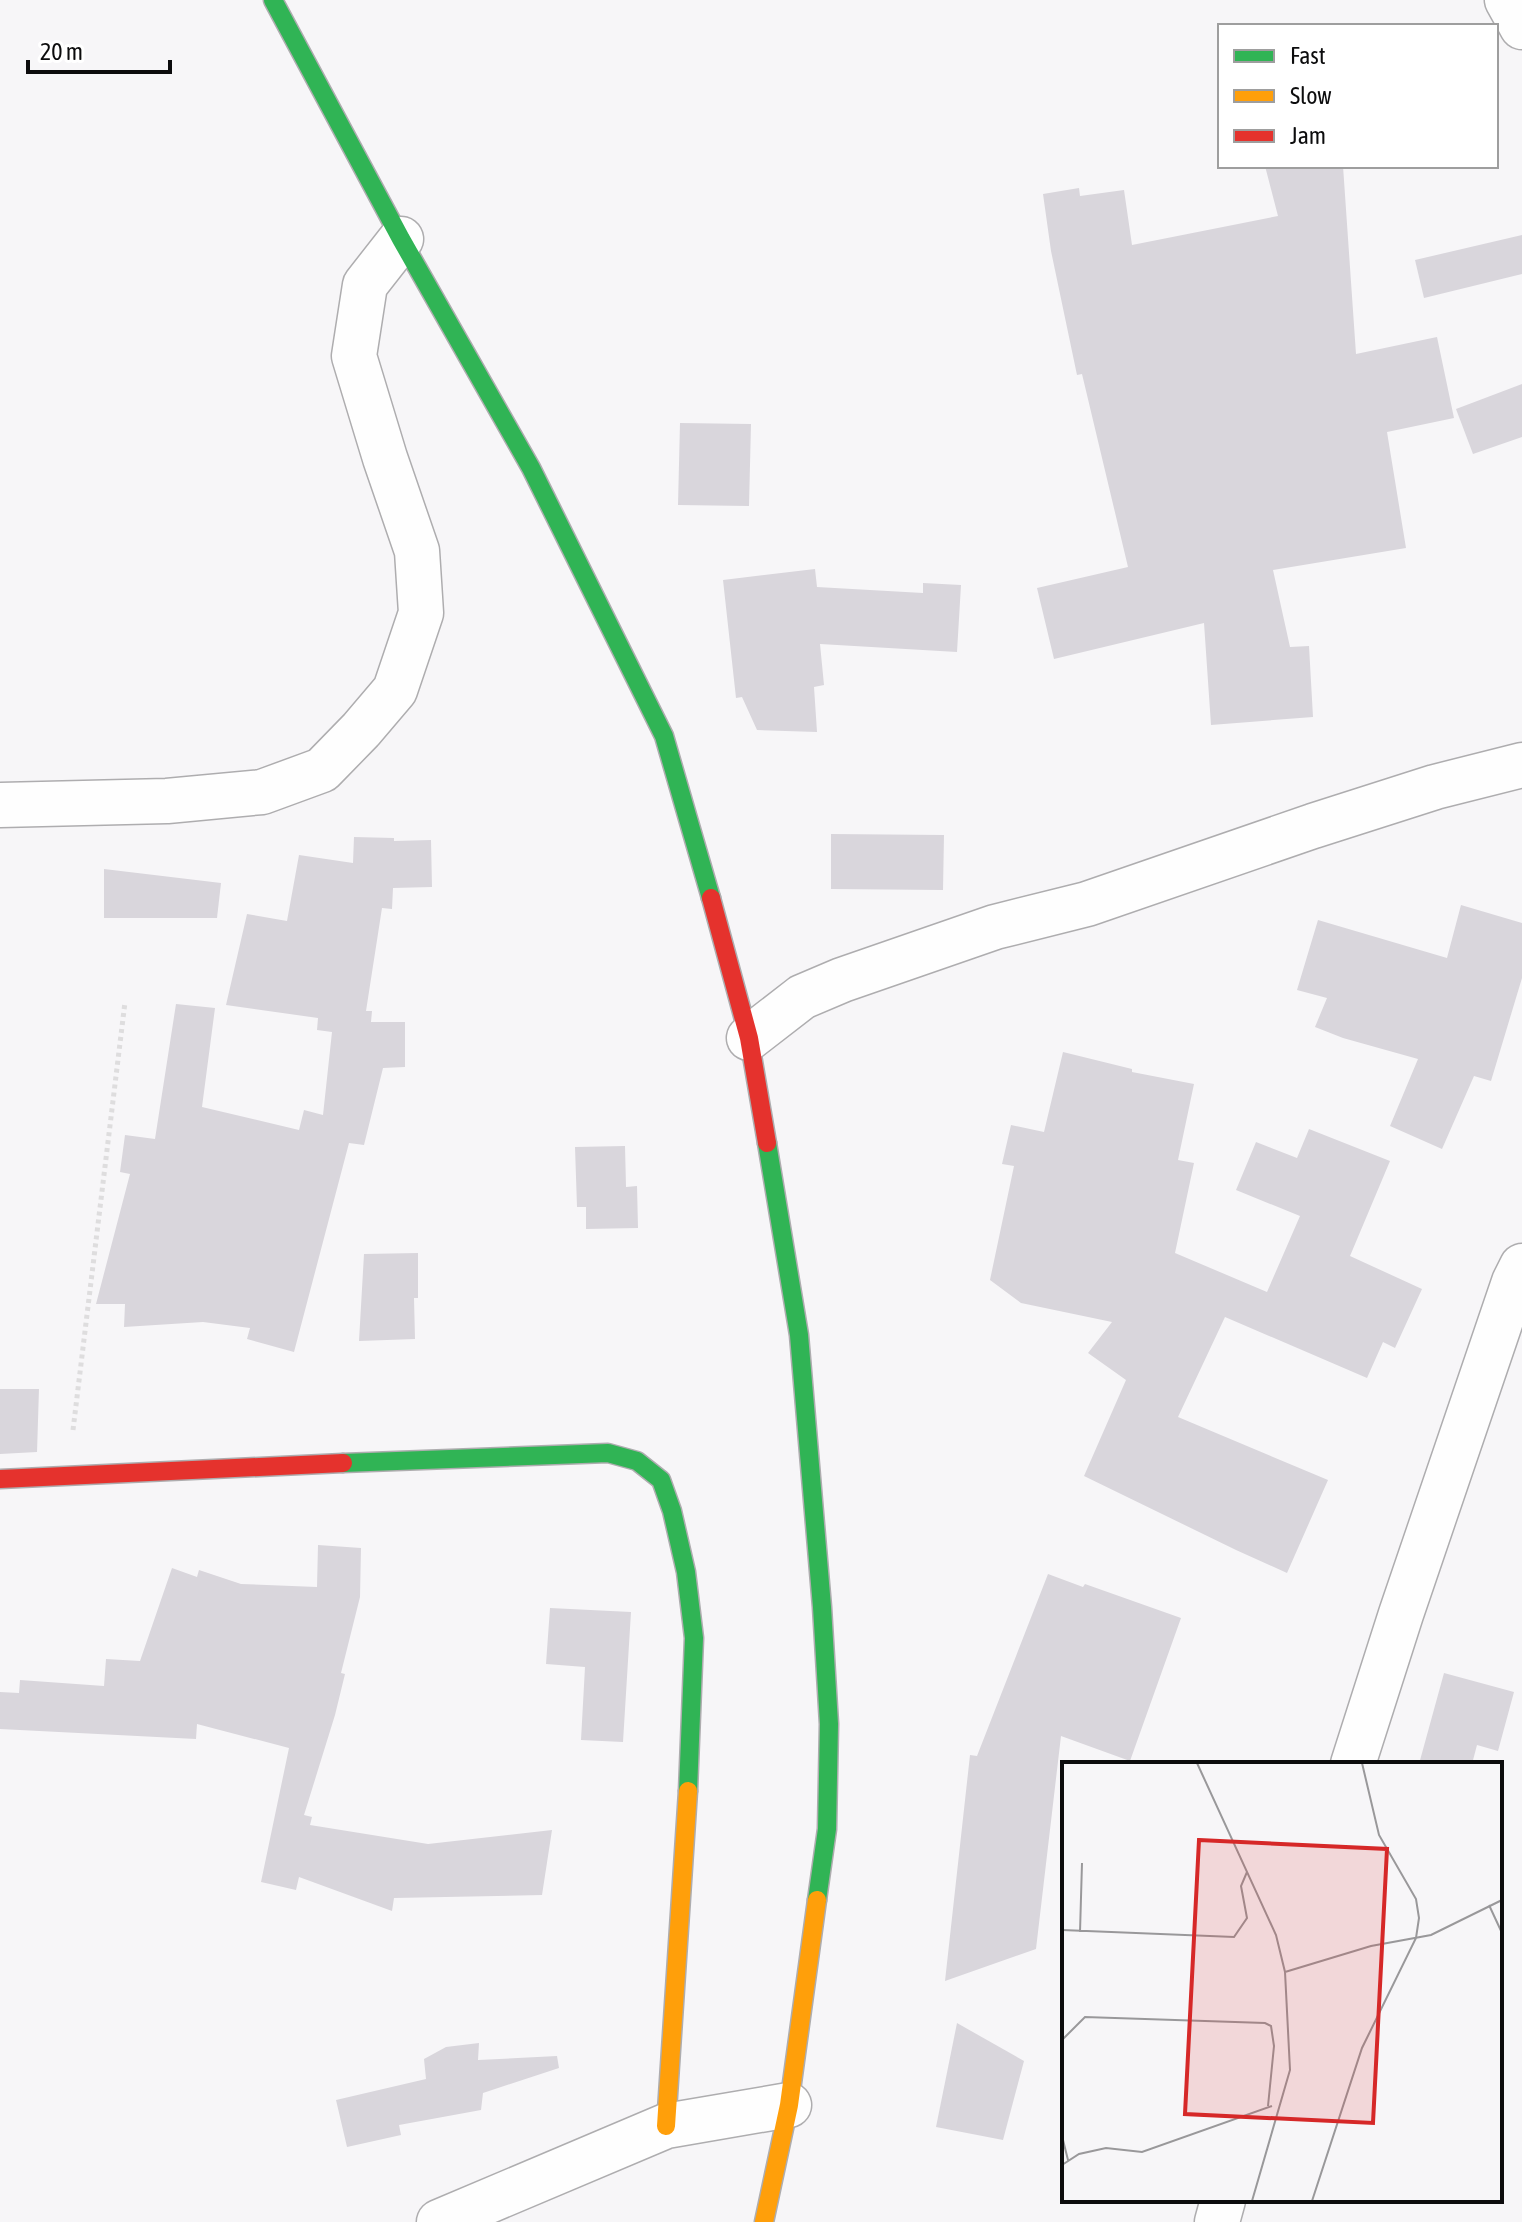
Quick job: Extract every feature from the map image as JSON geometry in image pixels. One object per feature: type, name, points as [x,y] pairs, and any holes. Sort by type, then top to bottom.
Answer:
[{"type":"main road","points":[[273,0],[401,239],[531,468],[664,736],[749,1038],[799,1335],[829,1724],[827,1829],[789,2105],[764,2222]]},
{"type":"main road","points":[[0,1479],[608,1453],[637,1461],[661,1480],[672,1511],[686,1572],[694,1638],[692,1722],[666,2126]]},
{"type":"street","points":[[1507,0],[1522,27]]},
{"type":"street","points":[[0,805],[167,801],[262,792],[322,770],[395,690],[421,613],[417,551],[354,356],[365,285],[401,239]]},
{"type":"street","points":[[749,1038],[802,997],[842,980],[995,927],[1087,904],[1435,787],[1522,765]]},
{"type":"street","points":[[1354,1762],[1411,1584],[1522,1266]]},
{"type":"street","points":[[439,2222],[666,2126],[789,2105]]},
{"type":"street","points":[[1217,2222],[1222,2202]]},
{"type":"path","points":[[67,1476],[125,1002]]},
{"type":"building","points":[[1266,168],[1343,168],[1356,354],[1437,337],[1454,418],[1387,432],[1406,548],[1273,570],[1290,647],[1309,646],[1313,717],[1211,725],[1204,623],[1054,659],[1037,588],[1128,567],[1082,374],[1077,375],[1051,251],[1043,194],[1079,188],[1080,196],[1124,190],[1132,245],[1278,216]]},
{"type":"building","points":[[1522,235],[1522,274],[1424,298],[1415,260]]},
{"type":"building","points":[[1522,384],[1522,437],[1473,454],[1456,409]]},
{"type":"building","points":[[680,423],[751,424],[749,506],[678,505]]},
{"type":"building","points":[[815,569],[817,587],[923,593],[923,583],[961,585],[957,652],[820,644],[824,685],[814,687],[817,732],[757,730],[742,697],[736,698],[723,580]]},
{"type":"building","points":[[831,834],[944,835],[943,890],[831,889]]},
{"type":"building","points":[[354,837],[394,838],[394,841],[431,840],[432,887],[393,888],[392,909],[382,908],[366,1011],[372,1011],[371,1022],[405,1022],[405,1067],[383,1068],[364,1145],[349,1143],[294,1352],[247,1339],[250,1328],[203,1322],[124,1327],[125,1304],[96,1304],[130,1174],[120,1172],[125,1135],[155,1139],[176,1004],[215,1008],[202,1107],[299,1130],[304,1110],[323,1115],[332,1032],[317,1030],[318,1018],[226,1005],[247,914],[287,921],[299,855],[353,863]]},
{"type":"building","points":[[104,869],[221,883],[217,918],[104,918]]},
{"type":"building","points":[[1461,905],[1522,923],[1522,978],[1491,1081],[1474,1076],[1442,1149],[1390,1126],[1418,1059],[1315,1027],[1327,998],[1297,990],[1318,920],[1447,958]]},
{"type":"building","points":[[1063,1052],[1132,1069],[1132,1072],[1194,1084],[1178,1160],[1194,1163],[1175,1253],[1267,1292],[1300,1216],[1236,1190],[1256,1142],[1297,1158],[1309,1129],[1390,1161],[1350,1256],[1422,1289],[1395,1348],[1383,1342],[1367,1378],[1225,1317],[1178,1417],[1328,1480],[1287,1573],[1084,1476],[1126,1380],[1088,1353],[1112,1322],[1021,1303],[990,1280],[1014,1166],[1002,1164],[1011,1125],[1044,1132]]},
{"type":"building","points":[[625,1146],[626,1187],[637,1186],[638,1228],[586,1229],[586,1207],[577,1207],[575,1147]]},
{"type":"building","points":[[418,1253],[418,1298],[414,1298],[415,1339],[359,1341],[364,1254]]},
{"type":"building","points":[[0,1389],[39,1389],[37,1452],[0,1454]]},
{"type":"building","points":[[318,1545],[361,1548],[360,1597],[341,1673],[345,1674],[335,1715],[304,1815],[312,1817],[310,1825],[428,1844],[552,1830],[542,1895],[394,1898],[392,1911],[299,1877],[296,1890],[261,1882],[289,1748],[197,1724],[196,1739],[0,1729],[0,1692],[19,1693],[20,1680],[104,1686],[106,1659],[140,1661],[172,1568],[197,1577],[199,1570],[241,1584],[317,1587]]},
{"type":"building","points":[[1048,1574],[1181,1618],[1130,1761],[1061,1736],[1036,1949],[945,1981],[970,1755],[977,1756]]},
{"type":"building","points":[[550,1608],[631,1612],[623,1742],[581,1740],[585,1667],[546,1664]]},
{"type":"building","points":[[1444,1673],[1514,1692],[1498,1751],[1477,1745],[1473,1762],[1420,1762]]},
{"type":"building","points":[[957,2023],[1024,2061],[1003,2140],[936,2127]]},
{"type":"building","points":[[479,2043],[478,2060],[557,2056],[559,2068],[483,2093],[481,2110],[399,2125],[401,2135],[347,2147],[336,2100],[426,2079],[424,2059],[446,2047]]},
{"type":"traffic: fast","points":[[273,0],[401,239],[531,468],[664,736],[711,898]]},
{"type":"traffic: fast","points":[[767,1143],[799,1335],[822,1607],[829,1724],[827,1829],[817,1900]]},
{"type":"traffic: fast","points":[[343,1463],[608,1453],[637,1461],[661,1480],[672,1511],[686,1572],[694,1638],[688,1791]]},
{"type":"traffic: slow","points":[[666,2126],[688,1791]]},
{"type":"traffic: slow","points":[[764,2222],[789,2105],[817,1900]]},
{"type":"traffic: jam","points":[[711,898],[749,1038],[767,1143]]},
{"type":"traffic: jam","points":[[0,1479],[343,1463]]}]
